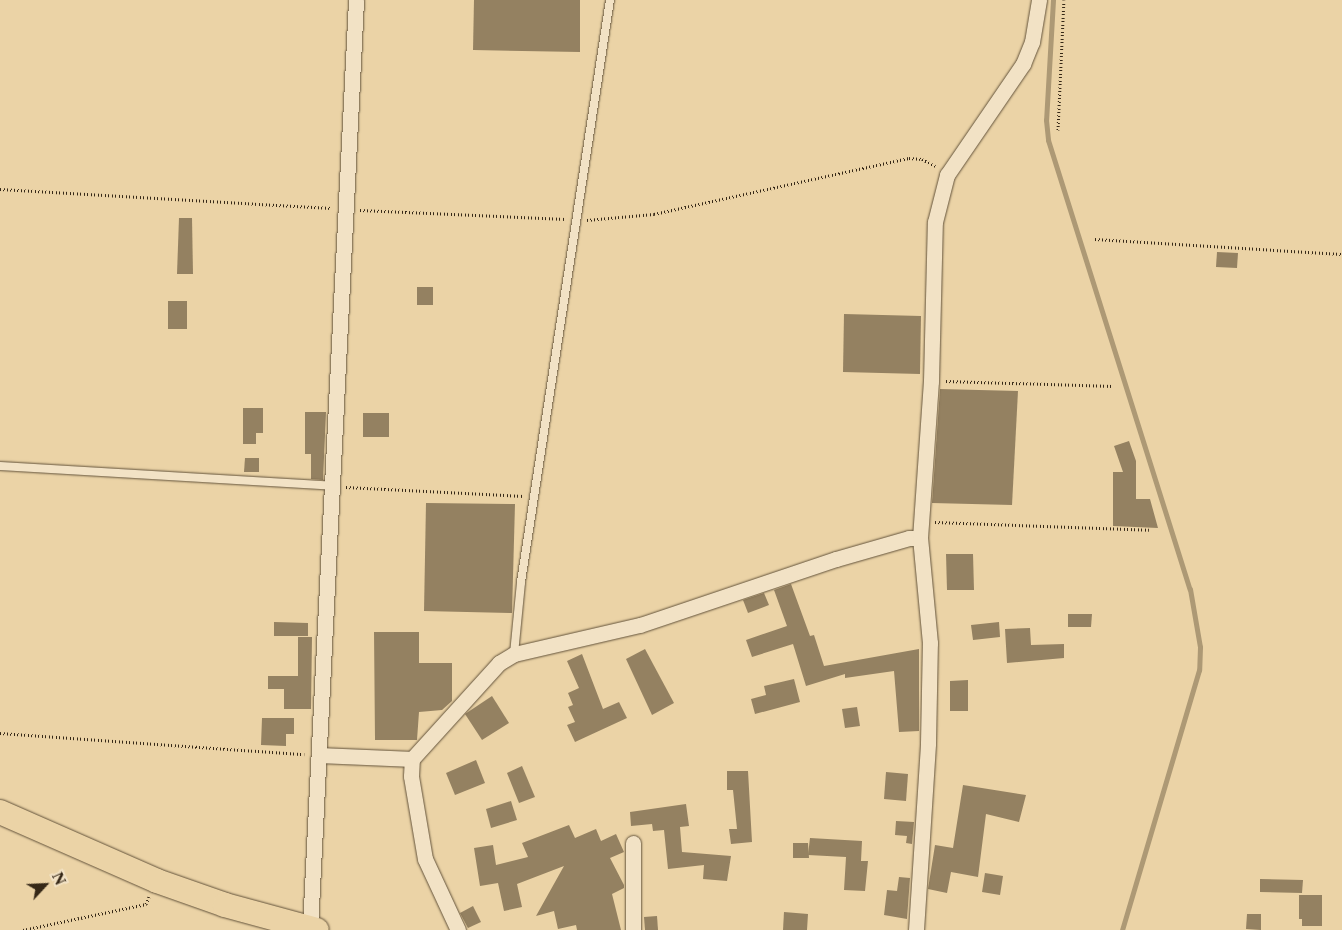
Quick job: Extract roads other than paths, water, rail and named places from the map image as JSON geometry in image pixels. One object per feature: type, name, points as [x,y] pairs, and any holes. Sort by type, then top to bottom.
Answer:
[{"type":"main road","points":[[0,812],[157,881],[225,905],[313,929]]},
{"type":"street","points":[[313,929],[356,0]]},
{"type":"street","points":[[916,930],[925,824],[930,643],[920,538],[931,381],[935,222],[947,175],[1023,64],[1032,42],[1039,0]]},
{"type":"street","points":[[458,930],[425,859],[410,776],[412,760],[483,678],[514,654],[640,625],[836,558],[908,538],[920,538]]},
{"type":"street","points":[[320,755],[400,756],[412,760]]},
{"type":"street","points":[[633,842],[633,930]]},
{"type":"lane","points":[[514,654],[534,497],[610,0]]},
{"type":"lane","points":[[0,466],[333,486]]},
{"type":"waterway","points":[[1053,0],[1046,120],[1048,140],[1190,589],[1200,647],[1199,670],[1122,930]]}]
